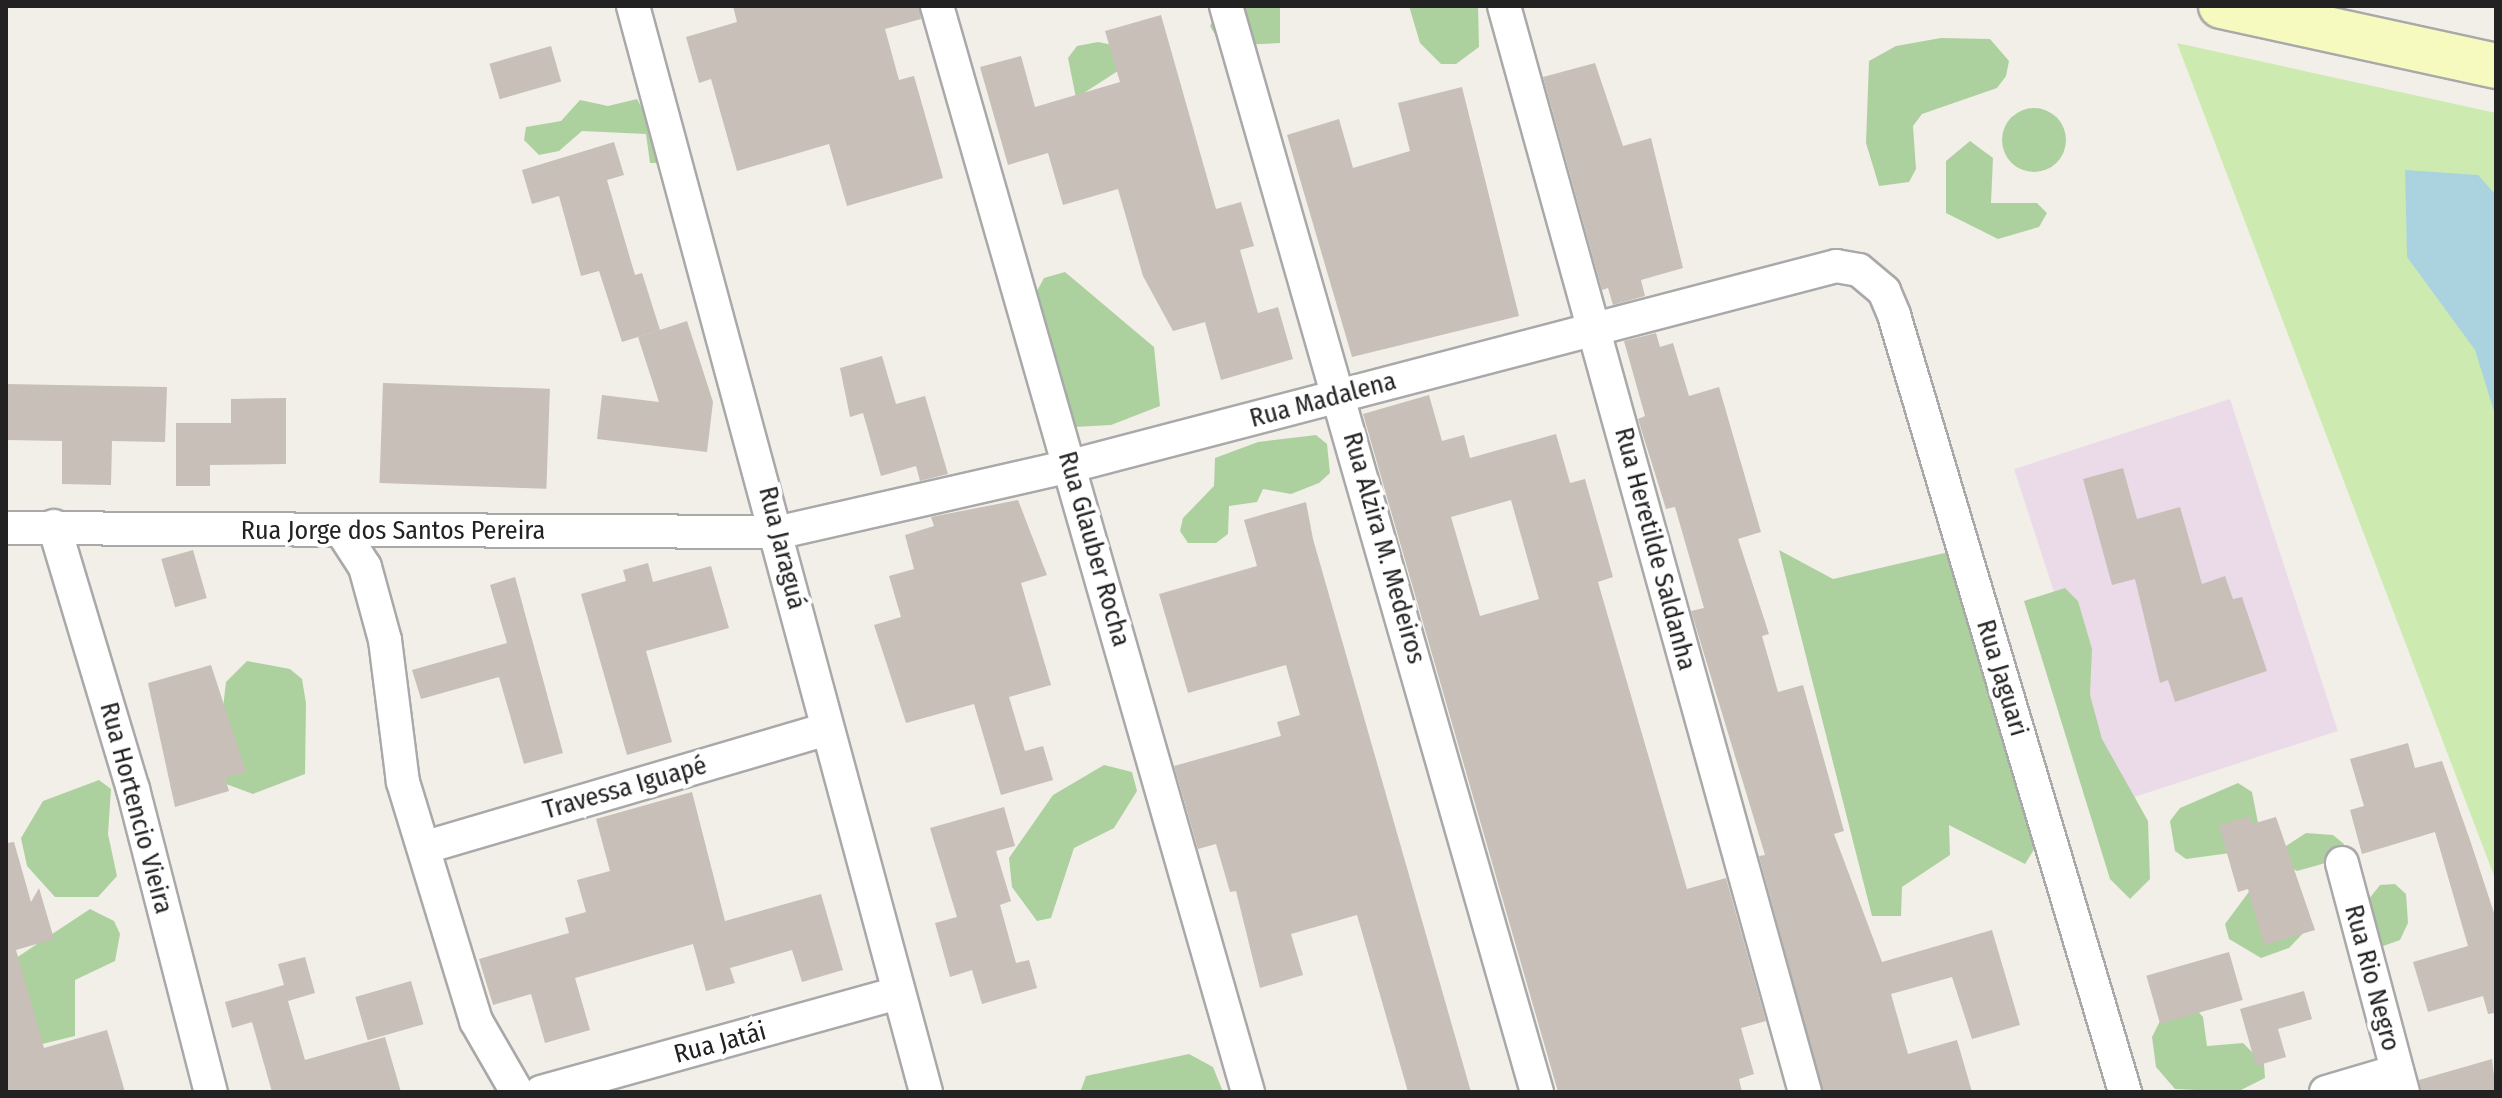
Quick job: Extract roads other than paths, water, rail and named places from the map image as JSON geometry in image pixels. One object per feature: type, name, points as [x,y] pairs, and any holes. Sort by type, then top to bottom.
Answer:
[{"type":"main road","points":[[2221,6],[2357,22],[2496,66]]},
{"type":"street","name":"Rua Jaraguá","points":[[633,6],[780,532],[824,730],[926,1092]]},
{"type":"street","name":"Rua Glauber Rocha","points":[[937,6],[1248,1092]]},
{"type":"street","name":"Rua Alzira M. Medeiros","points":[[1226,6],[1340,395],[1537,1092]]},
{"type":"street","name":"Rua Heretilde Saldanha","points":[[1504,6],[1805,1092]]},
{"type":"street","name":"Rua Madalena","points":[[780,532],[1071,466],[1836,266],[1864,272]]},
{"type":"street","name":"Rua Jaguari","points":[[1864,272],[1894,315],[2125,1092]]},
{"type":"street","name":"Rua Jorge dos Santos Pereira","points":[[6,528],[54,526],[343,533],[780,532]]},
{"type":"street","name":"Rua Hortencio Vieira","points":[[54,526],[133,789],[211,1092]]},
{"type":"street","points":[[343,533],[365,567],[385,640],[403,782],[426,847],[476,1021],[517,1092]]},
{"type":"street","name":"Travessa Iguapé","points":[[426,847],[824,730]]},
{"type":"street","name":"Rua Rio Negro","points":[[2342,863],[2400,1081]]},
{"type":"street","name":"Rua Jatái","points":[[541,1092],[898,993]]},
{"type":"street","points":[[2326,1092],[2400,1081]]},
{"type":"water","points":[[2405,170],[2478,175],[2496,195],[2496,418],[2475,350],[2407,257]]}]
